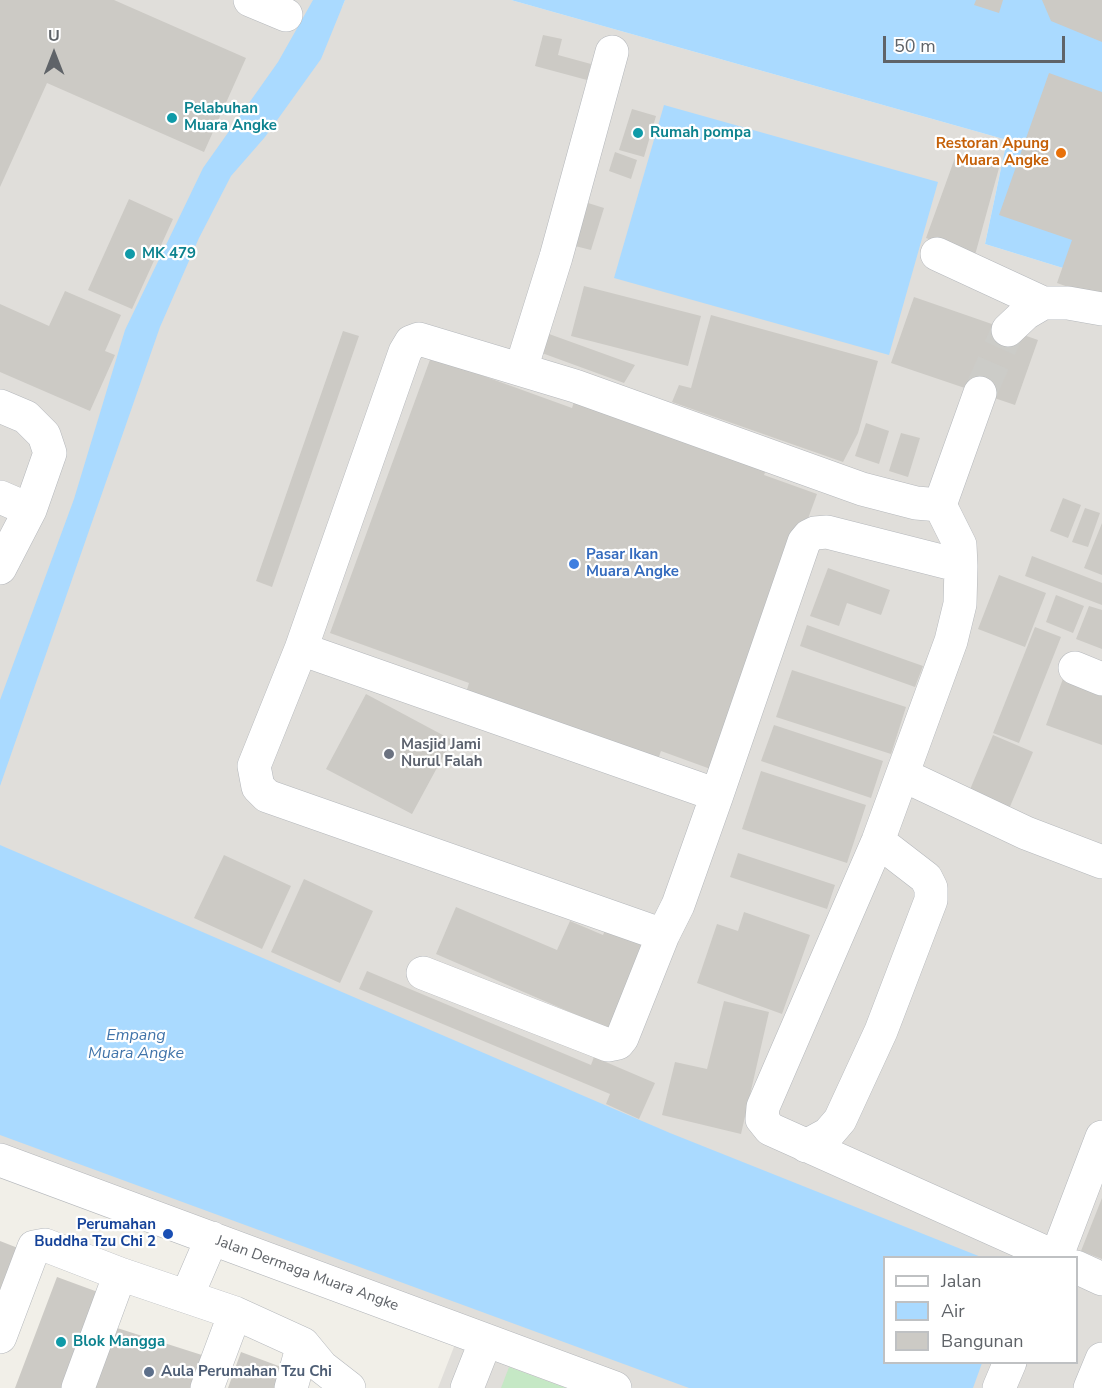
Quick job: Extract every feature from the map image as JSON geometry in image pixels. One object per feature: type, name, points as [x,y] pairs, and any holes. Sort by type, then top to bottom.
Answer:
[{"type":"street","points":[[250,0],[286,15]]},
{"type":"street","points":[[520,369],[556,257],[612,52]]},
{"type":"street","points":[[937,254],[1043,303],[1068,303],[1102,309]]},
{"type":"street","points":[[1008,330],[1026,313],[1043,303]]},
{"type":"street","points":[[663,935],[267,796],[258,788],[254,766],[301,649],[409,345],[422,340],[520,369],[586,390],[862,489],[907,501],[940,505]]},
{"type":"street","points":[[980,393],[940,505],[960,545],[960,604],[951,641],[878,841],[763,1107],[762,1119],[766,1126],[806,1146],[1055,1256]]},
{"type":"street","points":[[0,406],[26,417],[44,435],[50,453],[30,510],[0,568]]},
{"type":"street","points":[[0,497],[30,510]]},
{"type":"street","points":[[423,973],[608,1045],[618,1042],[622,1038],[663,935],[678,905],[804,542],[809,536],[827,532],[961,566]]},
{"type":"street","points":[[301,649],[717,795]]},
{"type":"street","points":[[903,775],[1026,833],[1102,862]]},
{"type":"street","points":[[806,1146],[828,1134],[840,1120],[881,1031],[931,900],[931,888],[927,878],[878,841]]},
{"type":"street","points":[[1063,1256],[1102,1137]]},
{"type":"street","name":"Jalan Dermaga Muara Angke","points":[[0,1160],[615,1388]]},
{"type":"street","points":[[188,1296],[212,1238]]},
{"type":"street","points":[[0,1337],[34,1247],[45,1245],[120,1274],[235,1313],[303,1344],[322,1367],[349,1388]]},
{"type":"street","points":[[1078,1267],[1102,1279]]},
{"type":"street","points":[[78,1388],[120,1274]]},
{"type":"street","points":[[207,1388],[235,1313]]},
{"type":"street","points":[[467,1388],[486,1340]]},
{"type":"street","points":[[291,1388],[303,1344]]},
{"type":"street","points":[[1090,1388],[1102,1359]]},
{"type":"street","points":[[999,1388],[1009,1364]]},
{"type":"shaded area","points":[[0,0],[321,0],[342,7],[345,0],[511,0],[1007,140],[985,244],[1102,280],[1102,1388],[438,1388],[457,1339],[0,1159]]},
{"type":"green space","points":[[509,1367],[566,1388],[501,1388]]},
{"type":"water","points":[[313,0],[345,0],[321,59],[265,137],[231,176],[199,238],[160,327],[0,786],[0,700],[74,499],[125,330],[203,168],[278,62]]},
{"type":"water","points":[[511,0],[1102,0],[1102,280],[985,244],[1007,140]]},
{"type":"water","points":[[664,105],[938,182],[889,355],[614,278]]},
{"type":"water","name":"Empang Muara Angke","points":[[0,845],[670,1133],[978,1256],[883,1256],[883,1364],[982,1364],[973,1388],[689,1388],[0,1135]]},
{"type":"building","name":"Pelabuhan Muara Angke","points":[[0,0],[114,0],[246,58],[204,152],[47,83],[0,187]]},
{"type":"building","points":[[976,0],[1003,0],[999,13],[974,5]]},
{"type":"building","points":[[1042,0],[1102,0],[1102,42],[1051,21]]},
{"type":"building","points":[[543,35],[562,39],[558,55],[591,64],[587,80],[535,66]]},
{"type":"building","name":"Restoran Apung Muara Angke","points":[[1049,73],[1102,92],[1102,299],[1057,283],[1072,240],[999,215]]},
{"type":"building","name":"Rumah pompa","points":[[632,109],[656,116],[644,157],[619,150]]},
{"type":"building","points":[[615,152],[637,160],[631,179],[609,171]]},
{"type":"building","points":[[956,155],[999,168],[975,255],[926,238]]},
{"type":"building","name":"MK 479","points":[[129,199],[173,219],[132,309],[88,290]]},
{"type":"building","points":[[588,203],[604,208],[591,250],[575,246]]},
{"type":"building","points":[[584,286],[701,316],[688,366],[571,336]]},
{"type":"building","points":[[65,291],[121,315],[105,351],[115,355],[90,411],[0,372],[0,304],[49,326]]},
{"type":"building","points":[[914,297],[1038,340],[1015,405],[891,363]]},
{"type":"building","points":[[711,315],[878,361],[858,433],[843,462],[672,402],[679,385],[691,388]]},
{"type":"building","points":[[538,330],[635,365],[624,383],[531,349]]},
{"type":"building","points":[[343,331],[359,336],[272,587],[256,581]]},
{"type":"building","name":"Pasar Ikan Muara Angke","points":[[431,357],[572,408],[577,394],[769,463],[764,475],[817,494],[716,771],[661,751],[656,765],[465,696],[469,683],[330,633]]},
{"type":"building","points":[[866,423],[889,431],[879,464],[855,456]]},
{"type":"building","points":[[901,433],[920,438],[908,477],[889,471]]},
{"type":"building","points":[[1063,498],[1081,505],[1068,538],[1050,531]]},
{"type":"building","points":[[1085,508],[1100,513],[1088,547],[1072,542]]},
{"type":"building","points":[[1102,523],[1102,575],[1084,568]]},
{"type":"building","points":[[1032,556],[1102,583],[1102,605],[1025,576]]},
{"type":"building","points":[[828,568],[890,590],[881,615],[847,603],[839,626],[810,616]]},
{"type":"building","points":[[999,575],[1046,593],[1025,647],[978,629]]},
{"type":"building","points":[[1056,595],[1084,606],[1073,633],[1046,622]]},
{"type":"building","points":[[1089,606],[1102,610],[1102,649],[1076,639]]},
{"type":"building","points":[[807,625],[923,666],[915,687],[800,646]]},
{"type":"building","points":[[1035,627],[1061,637],[1019,743],[993,733]]},
{"type":"building","points":[[792,670],[906,707],[891,754],[776,717]]},
{"type":"building","points":[[1064,676],[1102,690],[1102,745],[1046,725]]},
{"type":"building","name":"Masjid Jami Nurul Falah","points":[[366,694],[452,740],[412,814],[326,769]]},
{"type":"building","points":[[774,725],[883,761],[871,798],[761,761]]},
{"type":"building","points":[[993,735],[1033,752],[1006,816],[966,799]]},
{"type":"building","points":[[761,771],[866,805],[847,863],[742,829]]},
{"type":"building","points":[[738,853],[835,885],[827,909],[730,877]]},
{"type":"building","points":[[224,855],[291,886],[262,949],[194,918]]},
{"type":"building","points":[[304,879],[373,911],[340,983],[271,952]]},
{"type":"building","points":[[456,907],[557,950],[570,921],[603,935],[606,928],[653,948],[616,1032],[436,954]]},
{"type":"building","points":[[744,912],[810,935],[782,1014],[697,983],[717,924],[738,931]]},
{"type":"building","points":[[367,971],[591,1065],[594,1057],[655,1083],[639,1119],[606,1104],[610,1094],[359,989]]},
{"type":"building","points":[[724,1001],[769,1012],[741,1134],[662,1115],[675,1062],[707,1069]]},
{"type":"building","points":[[1102,1198],[1102,1259],[1081,1251]]},
{"type":"building","points":[[0,1241],[23,1250],[0,1310]]},
{"type":"building","name":"Blok Mangga","points":[[57,1277],[106,1295],[71,1388],[15,1388]]},
{"type":"building","name":"Aula Perumahan Tzu Chi","points":[[114,1327],[205,1356],[194,1388],[94,1388]]},
{"type":"building","points":[[241,1352],[292,1371],[285,1388],[228,1388]]},
{"type":"tunnel","points":[[980,393],[1008,330]]},
{"type":"place","name":"Pelabuhan Muara Angke","points":[[172,118]]},
{"type":"place","name":"Rumah pompa","points":[[638,133]]},
{"type":"place","name":"Restoran Apung Muara Angke","points":[[1061,153]]},
{"type":"place","name":"MK 479","points":[[130,254]]},
{"type":"place","name":"Pasar Ikan Muara Angke","points":[[574,564]]},
{"type":"place","name":"Masjid Jami Nurul Falah","points":[[389,754]]},
{"type":"place","name":"Perumahan Buddha Tzu Chi 2","points":[[168,1234]]},
{"type":"place","name":"Blok Mangga","points":[[61,1342]]},
{"type":"place","name":"Aula Perumahan Tzu Chi","points":[[149,1372]]}]
